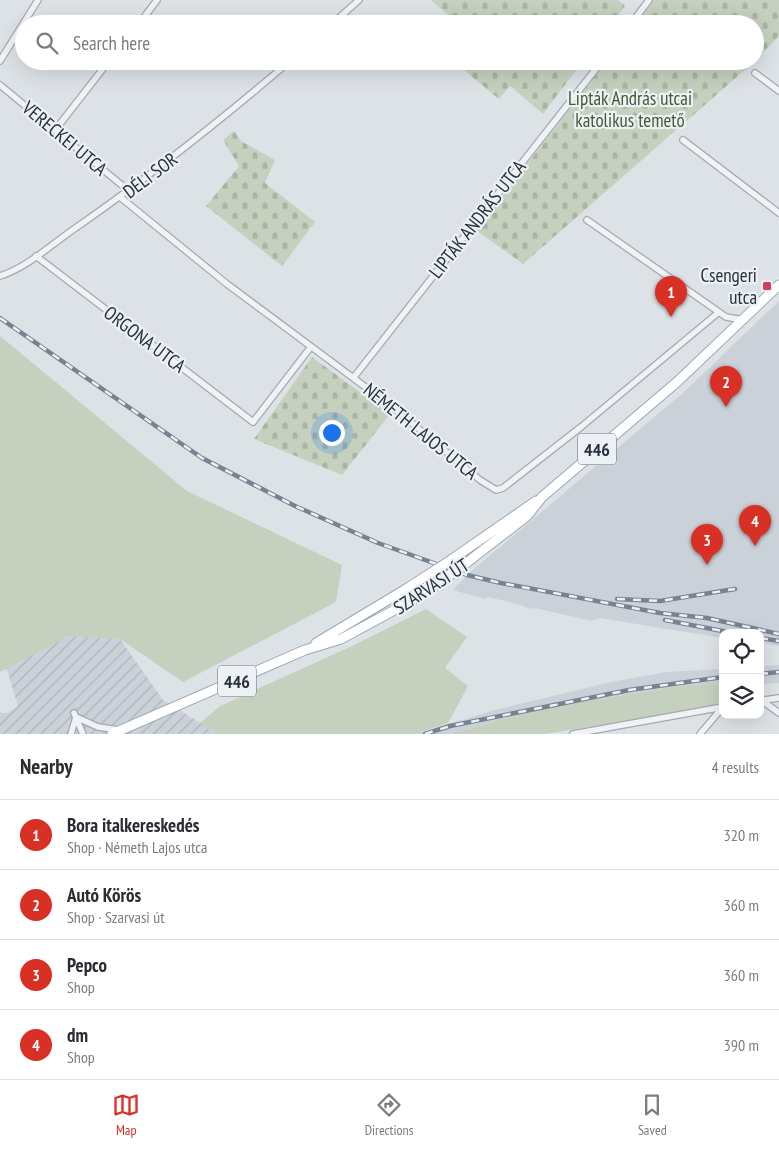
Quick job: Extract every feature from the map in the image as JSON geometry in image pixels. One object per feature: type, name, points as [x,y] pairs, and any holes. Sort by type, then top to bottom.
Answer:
[{"type":"main road","name":"SZARVASI ÚT","points":[[305,650],[451,560],[542,497],[677,382],[779,285]]},
{"type":"main road","name":"SZARVASI ÚT","points":[[116,733],[305,650],[341,639],[422,595],[527,516],[542,497]]},
{"type":"street","points":[[29,15],[38,0]]},
{"type":"street","points":[[146,15],[158,0]]},
{"type":"street","points":[[342,15],[359,0]]},
{"type":"street","points":[[638,15],[649,0]]},
{"type":"street","points":[[0,61],[15,37]]},
{"type":"street","points":[[56,129],[102,70]]},
{"type":"street","name":"DÉLI SOR","points":[[0,276],[36,256],[129,191],[189,146],[279,70]]},
{"type":"street","name":"LIPTÁK ANDRÁS UTCA","points":[[354,377],[595,70]]},
{"type":"street","points":[[755,73],[779,91]]},
{"type":"street","name":"VERECKEI UTCA","points":[[0,85],[56,129],[129,191]]},
{"type":"street","points":[[683,140],[779,213]]},
{"type":"street","name":"NÉMETH LAJOS UTCA","points":[[120,197],[227,284],[310,348],[354,377],[480,480],[496,490],[502,488],[581,427],[719,312]]},
{"type":"street","points":[[588,220],[726,317],[744,320]]},
{"type":"street","name":"ORGONA UTCA","points":[[36,256],[254,422],[310,348]]},
{"type":"street","points":[[764,700],[779,698]]},
{"type":"street","points":[[764,702],[779,714]]},
{"type":"street","points":[[573,734],[719,708]]},
{"type":"street","points":[[700,734],[719,712]]},
{"type":"street","points":[[75,715],[98,727],[116,733]]},
{"type":"street","points":[[71,734],[75,715]]},
{"type":"street","points":[[75,715],[82,734]]},
{"type":"shaded area","points":[[779,301],[779,646],[764,644],[764,629],[719,629],[719,637],[600,618],[591,621],[535,608],[530,609],[488,597],[485,599],[453,590],[469,573],[684,392]]},
{"type":"shaded area","points":[[70,636],[120,639],[163,700],[218,734],[0,734],[0,713],[8,713],[18,706],[6,666]]},
{"type":"shaded area","points":[[779,665],[779,683],[764,684],[764,666]]},
{"type":"shaded area","points":[[719,669],[719,684],[686,685],[539,709],[450,734],[415,734],[495,710],[611,682],[666,672]]},
{"type":"green space","points":[[431,0],[618,0],[625,6],[618,15],[448,15]]},
{"type":"green space","points":[[654,0],[779,0],[779,36],[764,52],[764,15],[643,15]]},
{"type":"green space","points":[[576,70],[543,114],[510,86],[499,99],[465,71]]},
{"type":"green space","name":"Lipták András utcai katolikus temető","points":[[600,70],[745,70],[523,264],[476,230]]},
{"type":"green space","points":[[234,131],[241,141],[275,160],[265,183],[315,222],[282,266],[206,206],[239,166],[223,140]]},
{"type":"green space","points":[[0,336],[187,491],[342,565],[336,602],[183,682],[120,639],[69,636],[0,672]]},
{"type":"green space","points":[[312,357],[390,414],[342,475],[254,439]]},
{"type":"green space","points":[[426,609],[467,637],[445,668],[468,686],[448,723],[415,734],[218,734],[200,723],[220,706],[350,647]]},
{"type":"green space","points":[[719,684],[719,706],[545,734],[450,734],[539,709],[686,685]]},
{"type":"railway","points":[[0,318],[202,458],[295,506],[378,543],[467,575],[501,583],[660,613],[707,618],[779,634]]},
{"type":"railway","points":[[617,599],[660,601],[735,589]]},
{"type":"railway","points":[[665,620],[719,630]]},
{"type":"railway","points":[[764,639],[779,641]]},
{"type":"railway","points":[[764,674],[779,672]]},
{"type":"railway","points":[[425,734],[450,726],[629,690],[719,678]]},
{"type":"place","name":"Csengeri utca","points":[[767,286]]},
{"type":"place","name":"Bora italkereskedés","points":[[671,317]]},
{"type":"place","name":"Autó Körös","points":[[726,407]]},
{"type":"place","name":"dm","points":[[755,546]]},
{"type":"place","name":"Pepco","points":[[707,565]]}]
